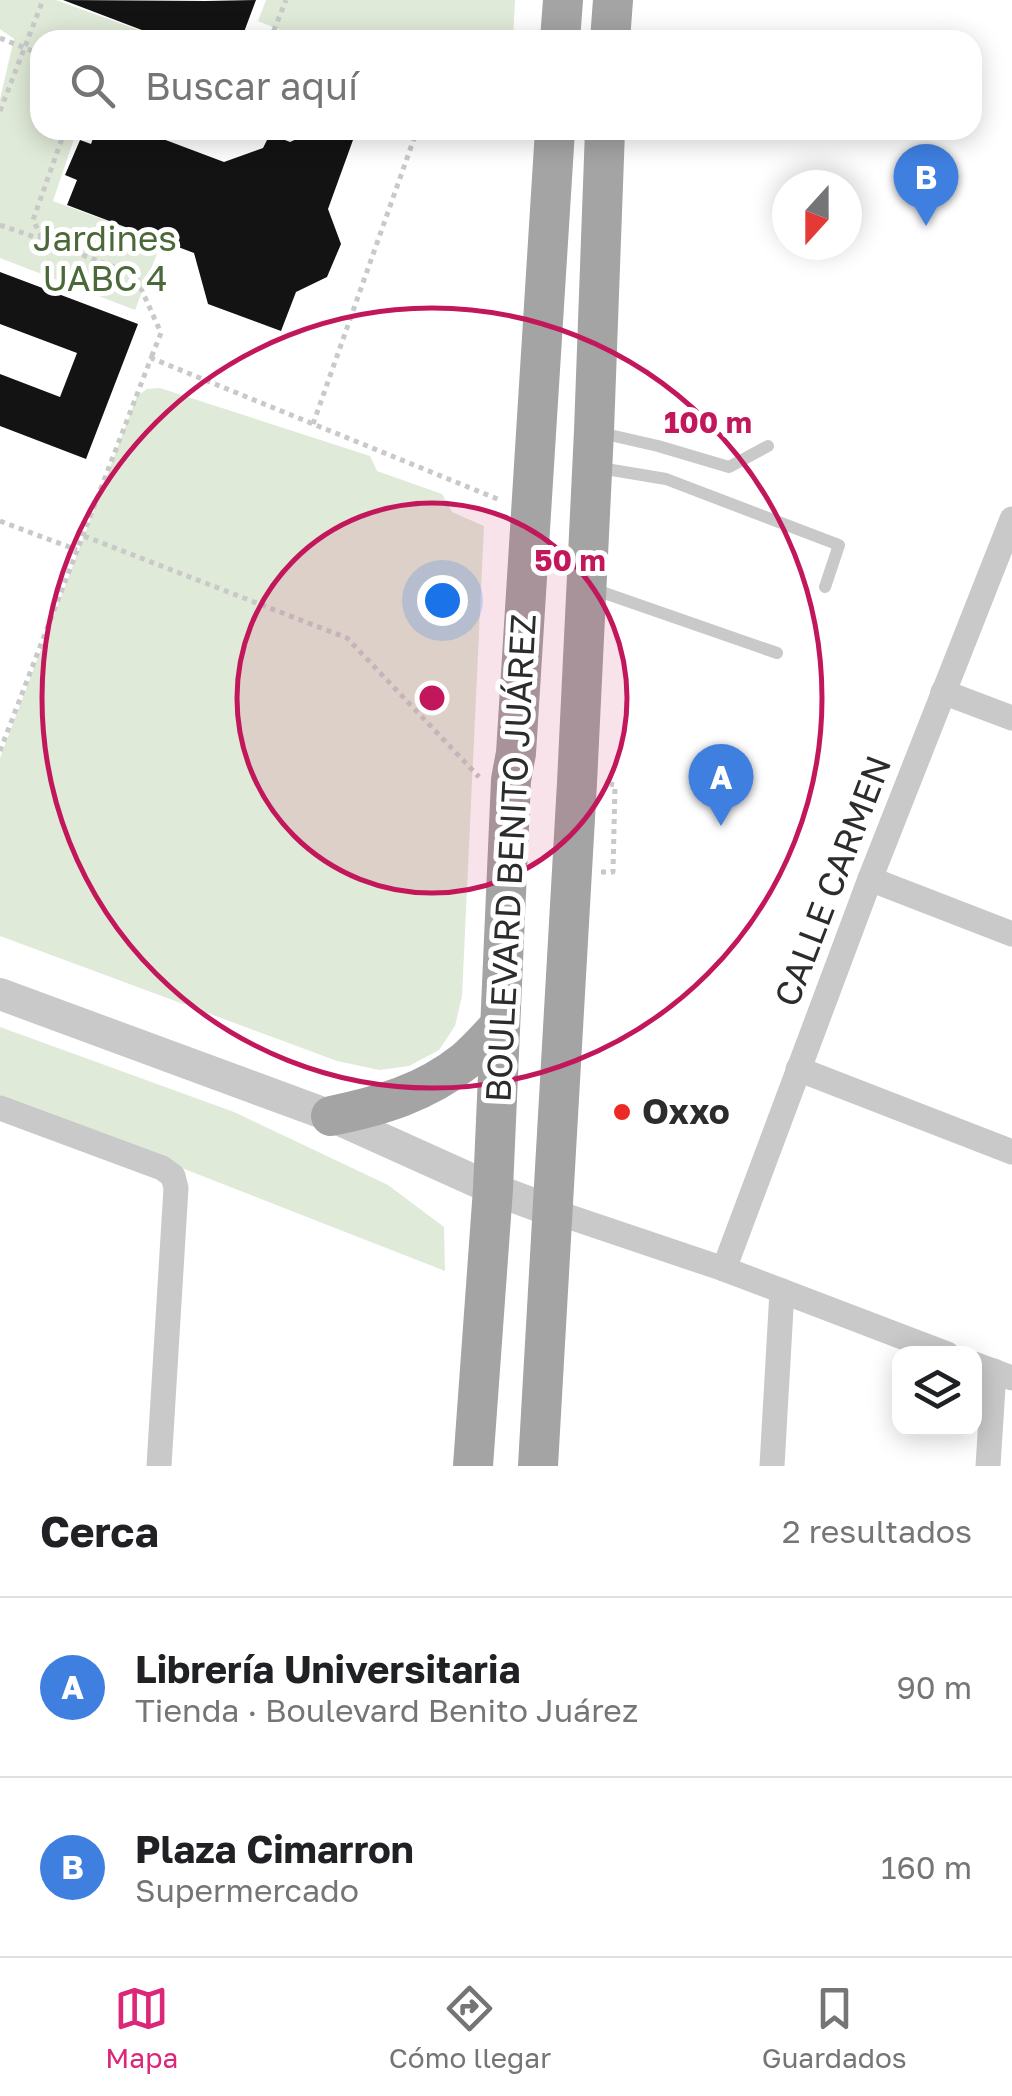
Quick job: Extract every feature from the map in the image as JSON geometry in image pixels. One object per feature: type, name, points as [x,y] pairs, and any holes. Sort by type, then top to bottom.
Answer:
[{"type":"main road","points":[[561,30],[563,0]]},
{"type":"main road","points":[[611,30],[613,0]]},
{"type":"main road","name":"BOULEVARD BENITO JUÁREZ","points":[[473,1466],[493,1188],[512,780],[554,140]]},
{"type":"main road","name":"BOULEVARD BENITO JUÁREZ","points":[[538,1466],[593,449],[605,140]]},
{"type":"main road","points":[[331,1116],[379,1106],[424,1088],[465,1061],[499,1027]]},
{"type":"street","name":"CALLE CARMEN","points":[[724,1269],[870,879],[1012,519]]},
{"type":"street","points":[[944,692],[1012,718]]},
{"type":"street","points":[[870,879],[1012,934]]},
{"type":"street","points":[[0,994],[331,1116],[552,1212],[724,1269],[926,1346]]},
{"type":"street","points":[[798,1070],[1012,1152]]},
{"type":"street","points":[[0,1108],[162,1168],[173,1176],[176,1188],[159,1466]]},
{"type":"street","points":[[772,1466],[782,1291]]},
{"type":"street","points":[[988,1466],[993,1371]]},
{"type":"lane","points":[[593,449],[658,446],[728,467],[768,446]]},
{"type":"lane","points":[[593,449],[839,545],[825,586]]},
{"type":"lane","points":[[586,587],[777,652]]},
{"type":"path","points":[[32,30],[44,0]]},
{"type":"path","points":[[274,30],[286,0]]},
{"type":"path","points":[[0,111],[30,34]]},
{"type":"path","points":[[0,38],[30,50]]},
{"type":"path","points":[[42,240],[33,220],[61,140]]},
{"type":"path","points":[[313,424],[414,140]]},
{"type":"path","points":[[0,225],[134,275],[160,334],[0,751]]},
{"type":"path","points":[[151,358],[531,513]]},
{"type":"path","points":[[0,521],[77,550]]},
{"type":"path","points":[[83,535],[347,638],[481,780]]},
{"type":"path","points":[[612,872],[615,785]]},
{"type":"green space","name":"Jardines UABC 4","points":[[0,0],[56,0],[138,30],[30,30],[30,140],[74,140],[53,201],[162,241],[135,310],[0,258],[0,99],[14,39],[0,29]]},
{"type":"green space","points":[[266,0],[515,0],[514,30],[280,30],[258,21]]},
{"type":"green space","points":[[160,388],[370,456],[377,471],[442,494],[452,512],[484,526],[462,996],[455,1026],[439,1050],[409,1066],[379,1070],[337,1061],[0,936],[0,758],[137,396],[147,389]]},
{"type":"green space","points":[[0,1027],[234,1112],[388,1185],[444,1227],[445,1271],[0,1097]]},
{"type":"building","points":[[63,0],[256,0],[245,30],[142,30]]},
{"type":"building","points":[[80,140],[91,144],[92,140],[166,140],[224,162],[263,148],[267,140],[353,140],[328,209],[341,244],[327,277],[296,292],[281,331],[208,304],[194,253],[67,205],[77,180],[65,175]]},
{"type":"building","points":[[0,272],[138,324],[86,459],[0,426],[0,374],[60,397],[77,353],[0,324]]},
{"type":"place","name":"Plaza Cimarron","points":[[926,226]]},
{"type":"place","name":"Librería Universitaria","points":[[721,826]]},
{"type":"place","name":"Oxxo","points":[[622,1112]]}]
